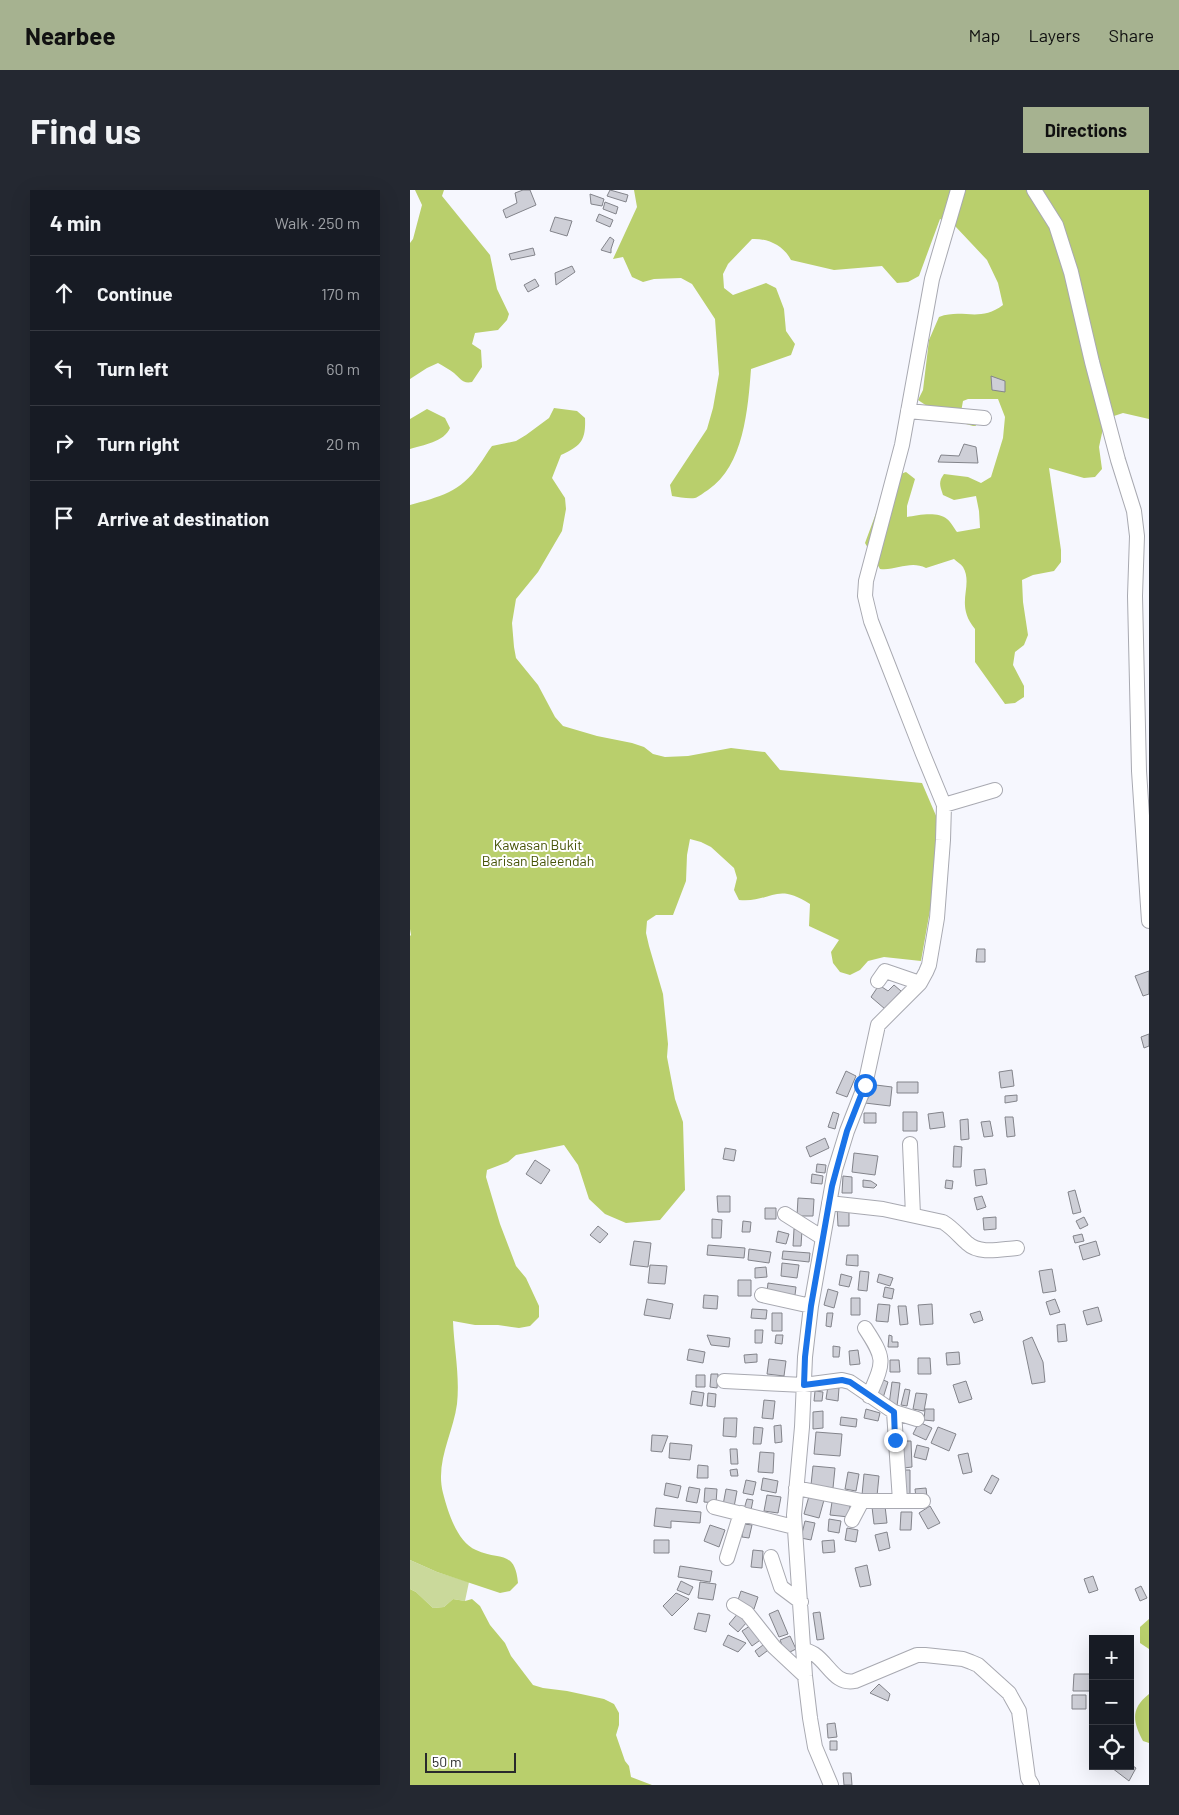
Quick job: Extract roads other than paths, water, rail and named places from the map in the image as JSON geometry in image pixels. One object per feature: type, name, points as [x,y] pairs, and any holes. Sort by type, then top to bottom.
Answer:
[{"type":"street","points":[[831,1785],[815,1746],[810,1718],[794,1527],[802,1427],[805,1357],[811,1306],[836,1170],[847,1131],[865,1085],[878,1025],[920,983],[929,965],[936,926],[944,840],[944,805],[878,638],[865,596],[866,581],[902,445],[932,279],[958,190]]},
{"type":"street","points":[[1034,190],[1056,225],[1071,272],[1092,362],[1118,460],[1134,511],[1137,536],[1135,596],[1139,771],[1149,920]]},
{"type":"street","points":[[908,411],[984,418]]},
{"type":"street","points":[[944,805],[994,790]]},
{"type":"street","points":[[878,981],[885,971],[920,983]]},
{"type":"street","points":[[910,1144],[913,1215]]},
{"type":"street","points":[[829,1203],[883,1209],[944,1222],[968,1244],[979,1250],[1017,1248]]},
{"type":"street","points":[[785,1214],[823,1238]]},
{"type":"street","points":[[762,1295],[811,1306]]},
{"type":"street","points":[[865,1328],[879,1350],[881,1366],[869,1396]]},
{"type":"street","points":[[724,1381],[804,1385],[846,1380],[894,1412],[917,1419]]},
{"type":"street","points":[[894,1412],[900,1501]]},
{"type":"street","points":[[796,1488],[862,1501],[923,1501]]},
{"type":"street","points":[[852,1520],[862,1501]]},
{"type":"street","points":[[714,1507],[794,1527]]},
{"type":"street","points":[[728,1558],[741,1514]]},
{"type":"street","points":[[770,1557],[781,1588],[801,1602]]},
{"type":"street","points":[[734,1605],[747,1613],[774,1647],[805,1676]]},
{"type":"street","points":[[803,1649],[816,1655],[839,1679],[846,1682],[856,1681],[917,1655],[963,1659],[978,1666],[1009,1693],[1016,1704],[1021,1720],[1028,1778],[1032,1785]]},
{"type":"park label","name":"Kawasan Bukit Barisan Baleendah","points":[[538,854]]}]
